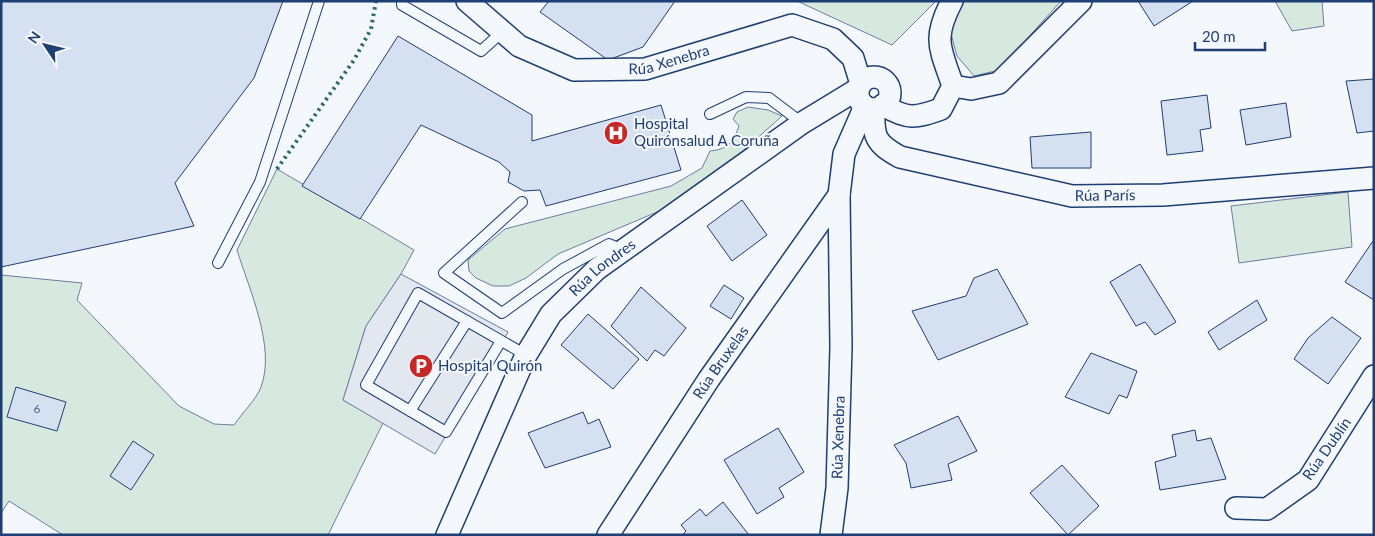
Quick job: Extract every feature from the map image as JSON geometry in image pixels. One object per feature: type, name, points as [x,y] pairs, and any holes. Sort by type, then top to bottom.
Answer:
[{"type":"street","name":"Rúa Xenebra","points":[[467,1],[518,46],[574,70],[645,69],[792,25],[833,39],[853,58],[868,99],[844,154],[839,195],[841,347],[837,488],[831,535]]},
{"type":"street","points":[[868,99],[899,115],[917,118],[941,109],[953,86],[938,43],[941,21],[952,1]]},
{"type":"street","points":[[953,86],[971,89],[999,83],[1081,1]]},
{"type":"street","name":"Rúa Londres","points":[[447,535],[526,354],[550,314],[597,269],[802,123],[868,99]]},
{"type":"street","name":"Rúa París","points":[[868,99],[873,132],[882,147],[900,158],[1072,196],[1163,195],[1374,178]]},
{"type":"street","name":"Rúa Bruxelas","points":[[608,535],[708,379],[839,195]]},
{"type":"street","name":"Rúa Dublín","points":[[1236,508],[1267,508],[1308,480],[1374,376]]},
{"type":"lane","points":[[218,263],[260,182],[319,1]]},
{"type":"lane","points":[[402,1],[402,5],[481,51],[502,32]]},
{"type":"lane","points":[[710,114],[746,97],[769,98],[802,123]]},
{"type":"lane","points":[[522,202],[444,273],[502,313],[563,269],[610,244],[623,250]]},
{"type":"lane","points":[[501,341],[446,432],[366,385],[418,294],[526,354]]},
{"type":"lane","points":[[410,411],[467,321]]},
{"type":"shaded area","points":[[797,1],[936,1],[892,45]]},
{"type":"shaded area","points":[[942,1],[1061,1],[999,70],[974,76],[957,56]]},
{"type":"shaded area","points":[[1275,1],[1322,1],[1324,26],[1292,31]]},
{"type":"shaded area","points":[[748,107],[768,110],[782,116],[735,158],[664,209],[558,254],[526,278],[509,286],[493,286],[476,278],[469,271],[468,260],[505,229],[671,186],[702,168],[710,151],[726,147],[732,141],[739,126],[733,119],[737,112]]},
{"type":"shaded area","points":[[277,169],[414,250],[401,274],[366,326],[343,400],[383,423],[328,535],[63,535],[9,501],[1,513],[1,275],[82,283],[77,300],[179,406],[214,424],[234,425],[259,392],[265,371],[263,336],[259,318],[237,250]]},
{"type":"shaded area","points":[[1348,192],[1352,247],[1239,263],[1231,206]]},
{"type":"shaded area","name":"Hospital Quirón","points":[[401,274],[508,332],[435,454],[343,400],[366,326]]},
{"type":"building","points":[[1,1],[283,1],[254,78],[175,183],[194,226],[1,267]]},
{"type":"building","points":[[549,1],[675,1],[643,47],[608,60],[540,12]]},
{"type":"building","points":[[1138,1],[1193,1],[1154,26]]},
{"type":"building","name":"Hospital Quirónsalud A Coruña","points":[[398,36],[532,115],[532,141],[661,105],[681,170],[546,206],[540,190],[524,191],[508,182],[510,172],[499,162],[421,125],[360,219],[302,186]]},
{"type":"building","points":[[1374,79],[1374,131],[1357,133],[1346,81]]},
{"type":"building","points":[[1207,95],[1211,128],[1200,130],[1203,151],[1167,155],[1161,101]]},
{"type":"building","points":[[1286,103],[1291,137],[1246,145],[1240,110]]},
{"type":"building","points":[[1091,132],[1091,168],[1032,168],[1030,137]]},
{"type":"building","points":[[742,200],[767,235],[732,261],[707,226]]},
{"type":"building","points":[[1374,242],[1374,300],[1345,282]]},
{"type":"building","points":[[1140,264],[1176,322],[1155,335],[1145,322],[1136,326],[1110,282]]},
{"type":"building","points":[[997,269],[1028,324],[938,360],[912,311],[966,296],[974,278]]},
{"type":"building","points":[[724,285],[744,298],[731,319],[710,306]]},
{"type":"building","points":[[641,287],[686,328],[664,356],[655,350],[647,361],[611,326]]},
{"type":"building","points":[[1257,300],[1267,320],[1219,350],[1208,332]]},
{"type":"building","points":[[588,314],[639,359],[613,389],[561,345]]},
{"type":"building","points":[[1332,317],[1361,338],[1328,384],[1294,359],[1308,338]]},
{"type":"building","points":[[1091,353],[1137,371],[1127,398],[1119,395],[1109,414],[1065,397]]},
{"type":"building","points":[[16,387],[66,402],[57,431],[7,417]]},
{"type":"building","points":[[583,412],[588,424],[599,419],[611,447],[545,468],[528,433]]},
{"type":"building","points":[[958,416],[977,451],[948,464],[952,480],[911,488],[906,463],[894,445]]},
{"type":"building","points":[[778,428],[804,472],[779,488],[784,497],[757,514],[724,460]]},
{"type":"building","points":[[1195,430],[1197,441],[1211,438],[1226,479],[1160,490],[1155,462],[1176,456],[1172,435]]},
{"type":"building","points":[[133,441],[154,455],[131,490],[110,476]]},
{"type":"building","points":[[1062,465],[1099,506],[1068,535],[1030,493]]},
{"type":"building","points":[[723,502],[749,535],[682,535],[686,531],[681,525],[700,509],[706,516]]},
{"type":"hedge","points":[[277,169],[354,60],[371,29],[376,1]]},
{"type":"place","name":"Hospital Quirónsalud A Coruña","points":[[616,133]]},
{"type":"place","name":"Hospital Quirón","points":[[421,366]]}]
